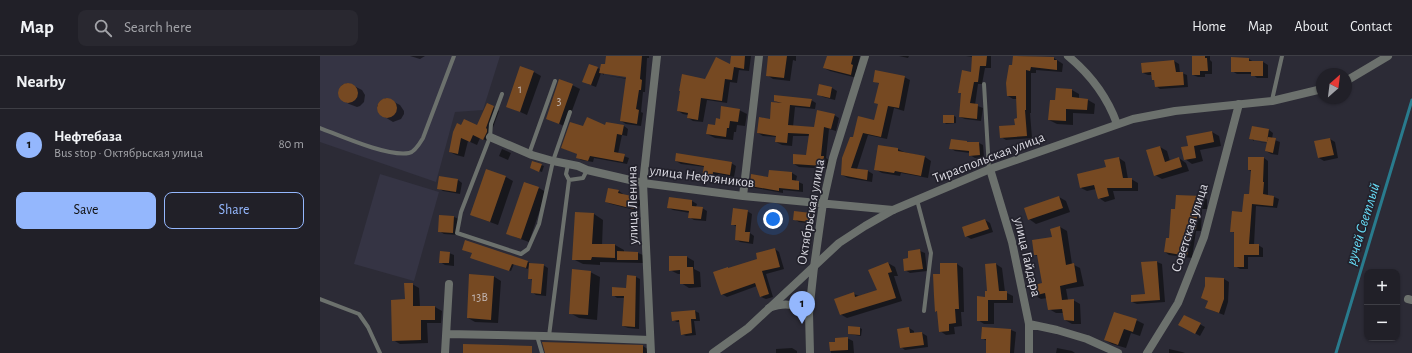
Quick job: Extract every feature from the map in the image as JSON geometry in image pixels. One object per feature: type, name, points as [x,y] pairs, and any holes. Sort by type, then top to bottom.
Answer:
[{"type":"street","name":"улица Ленина","points":[[651,353],[643,183],[656,56]]},
{"type":"street","points":[[743,196],[759,56]]},
{"type":"street","name":"Октябрьская улица","points":[[810,353],[809,313],[823,203],[833,158],[865,56]]},
{"type":"street","points":[[1068,56],[1087,73],[1106,98],[1117,124]]},
{"type":"street","points":[[1352,77],[1385,57]]},
{"type":"street","name":"Тираспольская улица","points":[[713,353],[748,328],[839,244],[865,226],[893,210],[990,169],[1117,124],[1175,111],[1272,100],[1316,90]]},
{"type":"street","name":"Советская улица","points":[[1147,353],[1178,303],[1204,237],[1239,104]]},
{"type":"street","name":"улица Нефтяников","points":[[490,137],[493,140],[529,154],[578,166],[587,170],[643,183],[743,196],[893,210]]},
{"type":"street","name":"улица Гайдара","points":[[990,169],[1012,242],[1029,324],[1029,353]]},
{"type":"street","points":[[445,353],[449,284]]},
{"type":"street","points":[[768,308],[780,304],[790,304],[809,313]]},
{"type":"street","points":[[1029,324],[1057,330],[1087,339],[1118,353]]},
{"type":"street","points":[[447,334],[537,335],[650,340]]},
{"type":"lane","points":[[320,128],[392,153],[410,153],[416,148],[423,138],[454,56]]},
{"type":"lane","points":[[1272,100],[1282,56]]},
{"type":"lane","points":[[529,154],[555,81]]},
{"type":"lane","points":[[984,84],[990,169]]},
{"type":"lane","points":[[502,94],[491,124],[490,137],[461,212],[458,233],[521,254],[528,249],[539,224],[553,161],[570,112]]},
{"type":"lane","points":[[549,336],[570,180],[566,174],[568,164]]},
{"type":"lane","points":[[570,180],[583,178],[587,170]]},
{"type":"lane","points":[[917,200],[931,253],[924,311]]},
{"type":"lane","points":[[320,299],[359,314],[368,327],[380,353]]},
{"type":"lane","points":[[537,335],[542,353]]},
{"type":"shaded area","points":[[320,56],[500,56],[483,110],[455,112],[436,182],[320,142]]},
{"type":"shaded area","points":[[380,174],[439,192],[414,281],[354,264]]},
{"type":"building","points":[[606,56],[642,56],[640,79],[642,80],[641,90],[639,90],[636,109],[639,110],[637,124],[620,121],[626,77],[599,73],[601,64],[605,64]]},
{"type":"building","points":[[731,56],[745,56],[744,69],[734,67],[732,80],[725,79],[722,101],[701,98],[698,120],[687,118],[688,113],[677,111],[682,74],[705,79],[716,57],[730,64]]},
{"type":"building","points":[[768,56],[787,56],[784,78],[766,76]]},
{"type":"building","points":[[827,56],[853,56],[851,75],[823,68]]},
{"type":"building","points":[[972,56],[987,56],[986,66],[980,66],[978,82],[974,82],[970,103],[978,104],[977,119],[959,117],[961,93],[958,93],[962,70],[971,72]]},
{"type":"building","points":[[1013,56],[1054,57],[1054,60],[1057,60],[1057,70],[1031,67],[1030,71],[1026,70],[1025,110],[1027,136],[1000,138],[999,126],[1015,125],[1014,119],[1017,118],[1016,96],[1007,96],[1006,83],[1009,65],[1012,65]]},
{"type":"building","points":[[1192,56],[1205,56],[1205,58],[1207,58],[1208,71],[1200,71],[1200,75],[1192,75]]},
{"type":"building","points":[[1231,57],[1249,58],[1249,61],[1263,61],[1263,76],[1251,76],[1251,72],[1231,72]]},
{"type":"building","points":[[1174,60],[1176,72],[1183,72],[1184,85],[1155,87],[1151,72],[1142,73],[1141,63]]},
{"type":"building","points":[[589,64],[598,67],[591,85],[582,82]]},
{"type":"building","points":[[520,66],[534,71],[520,112],[506,107]]},
{"type":"building","points":[[875,70],[905,76],[899,108],[888,106],[881,137],[863,133],[851,168],[868,170],[867,180],[841,175],[842,158],[850,137],[853,137],[858,116],[874,120],[878,104],[874,103],[879,83],[873,82]]},
{"type":"building","points":[[559,79],[573,84],[559,124],[546,119]]},
{"type":"building","points":[[344,83],[352,83],[358,89],[358,97],[352,103],[344,103],[338,97],[338,89]]},
{"type":"building","points":[[819,84],[832,87],[830,98],[817,95]]},
{"type":"building","points":[[1056,88],[1072,89],[1072,97],[1088,99],[1087,110],[1066,109],[1066,121],[1048,120],[1050,100],[1055,100]]},
{"type":"building","points":[[774,95],[812,99],[810,107],[790,105],[788,125],[814,127],[817,110],[835,114],[831,129],[824,127],[821,156],[824,156],[823,166],[793,164],[793,154],[806,155],[809,134],[788,133],[787,143],[775,142],[776,136],[757,133],[759,117],[770,119],[771,102],[782,103],[774,101]]},
{"type":"building","points":[[383,98],[391,98],[397,104],[397,112],[391,118],[383,118],[377,112],[377,104]]},
{"type":"building","points":[[487,103],[494,106],[486,128],[487,132],[483,140],[473,135],[470,142],[461,138],[458,154],[449,152],[453,132],[457,123],[461,125],[464,119],[477,125]]},
{"type":"building","points":[[721,106],[740,109],[738,122],[730,121],[729,128],[727,128],[726,137],[706,134],[708,124],[715,125],[716,118],[720,119]]},
{"type":"building","points":[[943,115],[954,115],[954,123],[943,123]]},
{"type":"building","points":[[587,117],[605,125],[606,122],[624,125],[622,135],[617,134],[614,152],[625,154],[623,162],[590,156],[588,161],[576,158],[577,154],[561,148],[570,122],[583,126]]},
{"type":"building","points":[[1252,126],[1269,129],[1267,142],[1249,139]]},
{"type":"building","points":[[1212,131],[1214,142],[1194,146],[1196,158],[1184,160],[1181,147],[1188,146],[1186,136]]},
{"type":"building","points":[[1268,137],[1276,138],[1273,153],[1265,151]]},
{"type":"building","points":[[1330,138],[1334,155],[1318,158],[1314,141]]},
{"type":"building","points":[[951,139],[967,142],[979,142],[980,155],[969,156],[969,151],[949,149]]},
{"type":"building","points":[[878,145],[898,148],[898,151],[925,156],[921,176],[895,171],[894,173],[874,170]]},
{"type":"building","points":[[1160,146],[1165,162],[1179,157],[1182,167],[1154,176],[1146,150]]},
{"type":"building","points":[[676,153],[732,162],[730,175],[713,172],[712,179],[702,177],[704,166],[675,161]]},
{"type":"building","points":[[1119,157],[1123,178],[1132,178],[1132,188],[1107,188],[1109,196],[1098,199],[1094,185],[1080,188],[1077,174],[1106,167],[1104,160]]},
{"type":"building","points":[[1248,157],[1264,157],[1263,194],[1274,196],[1273,206],[1252,204],[1249,244],[1259,244],[1259,255],[1244,255],[1244,267],[1234,267],[1234,232],[1230,232],[1232,211],[1242,212],[1244,194],[1249,194],[1251,170],[1248,170]]},
{"type":"building","points":[[532,161],[542,164],[539,172],[530,168]]},
{"type":"building","points":[[486,169],[506,176],[490,222],[470,215]]},
{"type":"building","points":[[769,170],[792,172],[792,180],[799,181],[799,190],[779,188],[779,191],[750,186],[751,174],[768,177]]},
{"type":"building","points":[[439,176],[458,179],[456,192],[437,189]]},
{"type":"building","points":[[524,182],[539,187],[521,239],[506,234]]},
{"type":"building","points":[[608,188],[619,190],[618,193],[636,197],[634,209],[605,202]]},
{"type":"building","points":[[1176,195],[1202,196],[1202,207],[1198,207],[1196,229],[1192,229],[1187,256],[1164,252],[1166,238],[1169,238],[1171,209],[1175,209]]},
{"type":"building","points":[[1059,196],[1063,208],[1028,220],[1024,208]]},
{"type":"building","points":[[669,197],[692,200],[692,206],[703,207],[701,219],[688,218],[689,211],[667,208]]},
{"type":"building","points":[[733,208],[748,210],[745,232],[750,232],[749,242],[735,240],[736,225],[731,225]]},
{"type":"building","points":[[794,211],[811,213],[810,222],[793,220]]},
{"type":"building","points":[[575,212],[594,213],[592,244],[615,244],[615,258],[592,257],[591,260],[572,260]]},
{"type":"building","points":[[439,215],[454,216],[453,233],[438,232]]},
{"type":"building","points":[[985,219],[989,229],[965,237],[962,227]]},
{"type":"building","points":[[1060,226],[1066,265],[1074,263],[1077,282],[1060,286],[1062,300],[1074,299],[1074,321],[1064,320],[1062,309],[1048,310],[1045,293],[1033,296],[1031,286],[1042,283],[1037,255],[1034,255],[1032,240],[1052,237],[1050,229]]},
{"type":"building","points":[[465,240],[528,261],[526,268],[512,264],[509,271],[470,258],[472,253],[462,250]]},
{"type":"building","points":[[775,248],[780,267],[762,271],[769,294],[760,297],[755,283],[721,295],[713,272],[757,259],[756,253]]},
{"type":"building","points":[[920,249],[923,269],[904,271],[903,259],[908,258],[908,251]]},
{"type":"building","points":[[440,251],[450,252],[449,263],[439,263]]},
{"type":"building","points":[[617,251],[638,252],[638,260],[617,260]]},
{"type":"building","points":[[669,256],[687,256],[687,267],[693,267],[694,284],[680,284],[680,270],[669,271]]},
{"type":"building","points":[[1157,261],[1160,300],[1131,302],[1131,295],[1145,294],[1141,262]]},
{"type":"building","points":[[888,262],[892,272],[888,273],[896,298],[840,315],[834,299],[854,292],[855,297],[877,290],[868,270]]},
{"type":"building","points":[[529,263],[544,264],[541,294],[531,293],[532,279],[528,279]]},
{"type":"building","points":[[940,263],[957,263],[959,309],[955,309],[956,323],[949,324],[949,331],[939,332],[937,311],[935,312],[933,274],[940,274]]},
{"type":"building","points":[[996,263],[999,291],[1007,291],[1007,300],[988,300],[988,321],[977,321],[977,296],[985,297],[985,291],[987,291],[985,264]]},
{"type":"building","points":[[572,269],[591,271],[588,315],[569,314]]},
{"type":"building","points":[[469,274],[494,276],[491,320],[467,318]]},
{"type":"building","points":[[627,275],[636,276],[635,327],[622,326],[624,296],[612,296],[612,287],[626,288]]},
{"type":"building","points":[[1205,277],[1224,278],[1224,299],[1219,313],[1205,308],[1208,301],[1201,298],[1205,286]]},
{"type":"building","points":[[404,283],[413,283],[413,306],[435,306],[435,320],[421,320],[421,340],[392,341],[391,300],[405,299]]},
{"type":"building","points":[[695,310],[696,319],[691,319],[692,333],[681,335],[679,320],[672,321],[671,312]]},
{"type":"building","points":[[1114,312],[1137,319],[1133,332],[1124,329],[1118,345],[1104,340]]},
{"type":"building","points":[[1184,315],[1201,323],[1195,334],[1178,325]]},
{"type":"building","points":[[848,326],[860,327],[860,335],[848,334]]},
{"type":"building","points":[[909,327],[910,333],[922,332],[924,345],[900,348],[897,329]]},
{"type":"building","points":[[982,327],[1011,329],[1010,353],[986,353],[986,339],[981,339]]},
{"type":"building","points":[[848,337],[848,350],[830,351],[829,342],[835,342],[835,338]]},
{"type":"building","points":[[542,342],[643,345],[643,353],[545,353]]},
{"type":"building","points":[[463,344],[532,346],[532,353],[463,353]]},
{"type":"waterway","name":"ручей Светлый","points":[[1336,353],[1412,100]]},
{"type":"place","name":"Нефтебаза","points":[[802,324]]}]
